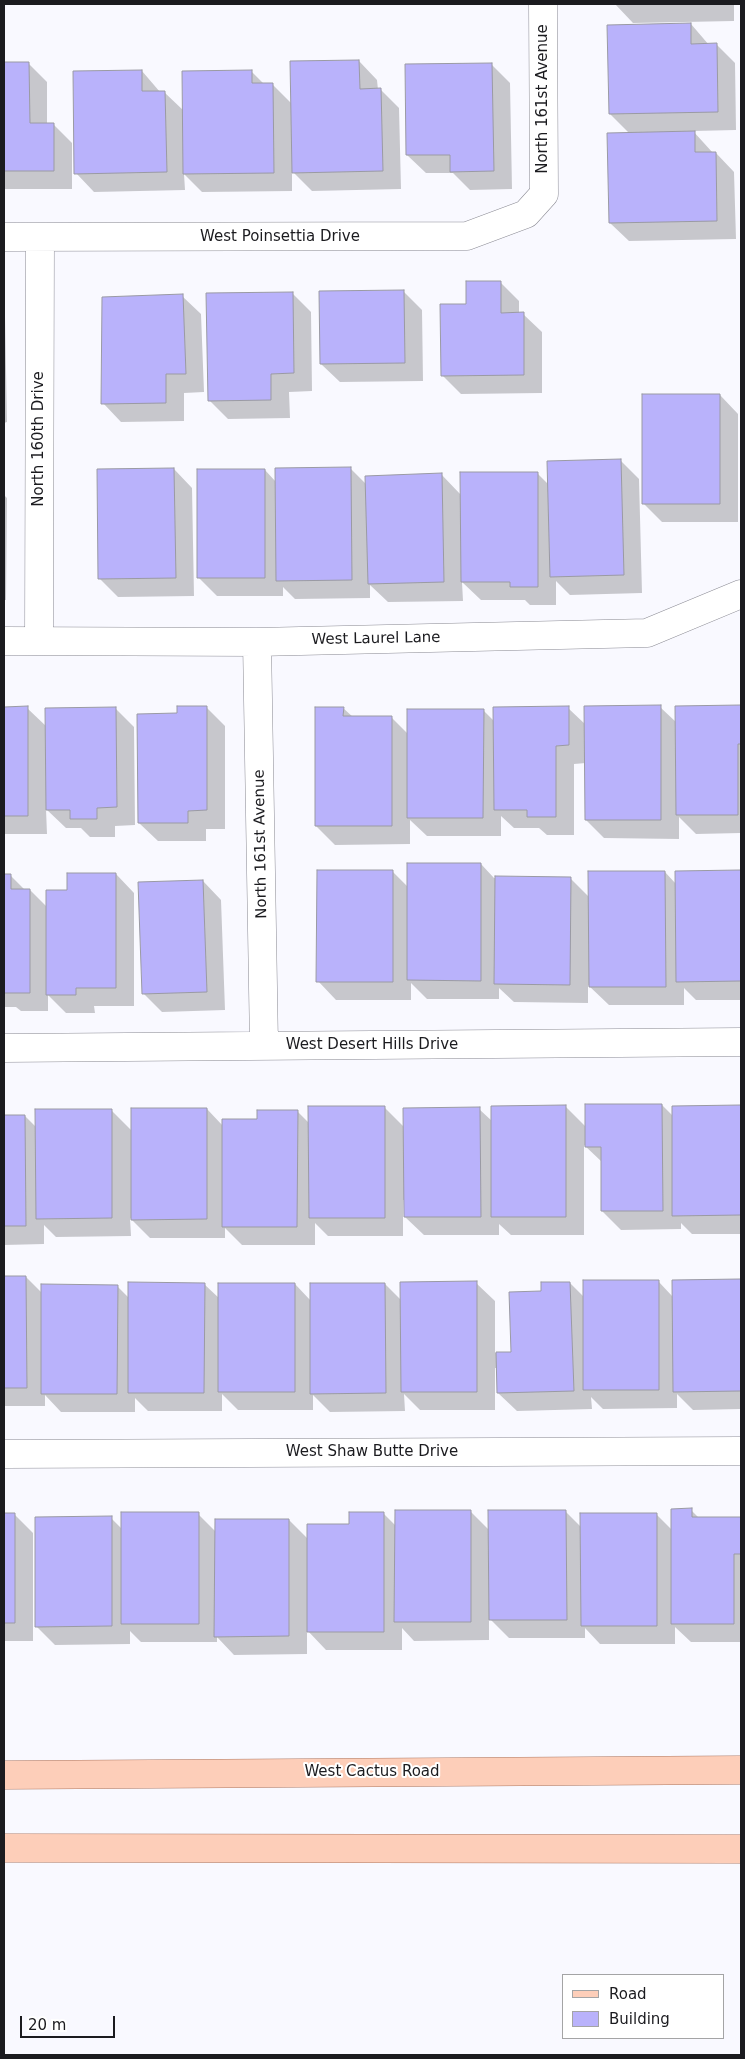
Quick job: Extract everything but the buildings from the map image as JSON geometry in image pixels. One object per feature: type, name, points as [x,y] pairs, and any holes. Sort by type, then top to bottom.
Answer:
[{"type":"main road","name":"West Cactus Road","points":[[4,1774],[741,1770]]},
{"type":"main road","points":[[4,1848],[741,1849]]},
{"type":"street","name":"North 161st Avenue","points":[[543,4],[544,194]]},
{"type":"street","name":"West Poinsettia Drive","points":[[4,238],[467,236],[526,214],[544,194]]},
{"type":"street","name":"North 160th Drive","points":[[39,641],[40,237]]},
{"type":"street","name":"West Laurel Lane","points":[[4,641],[257,642],[647,632],[741,594]]},
{"type":"street","name":"North 161st Avenue","points":[[257,642],[264,1046]]},
{"type":"street","name":"West Desert Hills Drive","points":[[4,1048],[741,1042]]},
{"type":"street","name":"West Shaw Butte Drive","points":[[4,1454],[741,1450]]}]
